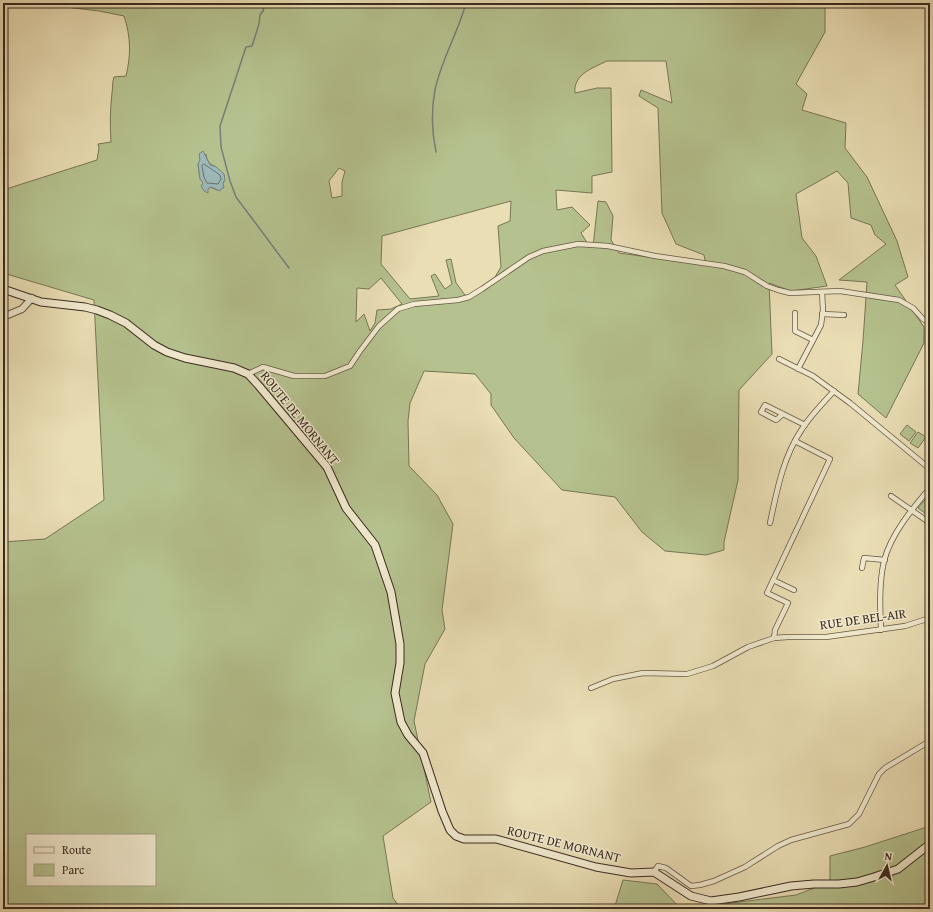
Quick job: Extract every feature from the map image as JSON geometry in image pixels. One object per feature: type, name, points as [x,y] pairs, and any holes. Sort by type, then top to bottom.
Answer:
[{"type":"main road","name":"ROUTE DE MORNANT","points":[[3,289],[41,302],[98,310],[126,323],[154,345],[168,352],[185,358],[234,368],[248,374],[328,467],[346,508],[375,545],[391,592],[400,644],[400,663],[396,693],[401,722],[408,735],[423,753],[442,812],[450,830],[456,836],[464,840],[496,839],[596,867],[631,873],[654,872]]},
{"type":"main road","points":[[654,872],[691,896],[711,901],[739,897],[791,886],[840,884],[868,879],[898,868],[926,847],[930,846]]},
{"type":"street","points":[[248,374],[263,367],[294,376],[325,376],[350,366],[379,326],[398,310],[414,304],[458,300],[469,297],[529,257],[544,251],[578,244],[608,246],[655,256],[724,266],[745,272],[767,286],[790,293],[840,291],[899,300],[913,308],[923,319],[930,323]]},
{"type":"street","points":[[798,369],[821,325],[822,292]]},
{"type":"street","points":[[3,317],[22,309],[32,298]]},
{"type":"street","points":[[795,313],[796,331],[813,340]]},
{"type":"street","points":[[822,314],[844,315]]},
{"type":"street","points":[[779,359],[813,376],[834,391],[930,469]]},
{"type":"street","points":[[770,523],[779,480],[785,462],[795,441],[805,425],[834,391]]},
{"type":"street","points":[[783,414],[805,425]]},
{"type":"street","points":[[774,638],[775,630],[788,603],[767,592],[830,459],[795,441]]},
{"type":"street","points":[[881,630],[882,574],[885,560],[898,530],[912,509],[930,488]]},
{"type":"street","points":[[891,496],[912,509],[930,523]]},
{"type":"street","points":[[862,568],[864,558],[885,560]]},
{"type":"street","points":[[773,580],[794,590]]},
{"type":"street","name":"RUE DE BEL-AIR","points":[[591,688],[613,679],[643,673],[687,674],[713,666],[748,647],[774,638],[788,636],[826,638],[905,626],[930,618]]},
{"type":"street","points":[[654,872],[658,866],[666,868],[691,886],[700,885],[745,867],[778,846],[791,840],[850,824],[859,814],[879,774],[884,768],[930,741]]},
{"type":"green space","points":[[44,3],[825,3],[825,32],[796,84],[807,94],[802,110],[846,123],[845,148],[867,177],[897,241],[908,277],[895,285],[924,327],[924,343],[886,418],[858,394],[867,282],[839,280],[886,244],[875,235],[871,225],[851,218],[848,183],[837,171],[796,194],[802,238],[816,256],[827,286],[791,291],[769,283],[772,354],[739,390],[738,480],[724,542],[724,550],[706,555],[665,551],[642,532],[615,497],[562,490],[514,438],[491,405],[491,394],[475,374],[424,371],[410,403],[408,421],[409,466],[437,495],[453,524],[442,610],[445,629],[425,664],[414,721],[431,802],[383,836],[393,898],[401,909],[3,909],[3,542],[45,539],[104,500],[94,300],[3,273],[3,190],[97,160],[99,148],[98,144],[111,142],[110,124],[114,77],[126,76],[128,68],[129,39],[124,16]],"holes":[[[607,61],[666,61],[672,103],[641,90],[639,96],[658,108],[662,213],[676,244],[704,255],[706,265],[619,253],[611,240],[613,216],[606,202],[598,201],[593,247],[589,246],[581,233],[590,225],[572,207],[557,210],[556,190],[592,193],[592,176],[612,172],[611,88],[597,88],[575,93],[575,86],[581,76],[590,69]],[[206,154],[209,163],[217,168],[223,183],[217,190],[210,187],[208,189],[200,178],[198,164]],[[339,168],[345,171],[342,182],[342,196],[332,198],[329,181]],[[511,201],[510,221],[498,226],[501,267],[489,287],[468,299],[456,283],[451,259],[446,260],[452,284],[445,289],[435,274],[431,276],[439,296],[410,299],[381,264],[382,236]],[[381,278],[402,304],[391,309],[377,310],[375,323],[370,331],[364,314],[356,322],[357,288],[369,289]]]},
{"type":"green space","points":[[907,425],[916,432],[909,441],[900,434]]},
{"type":"green space","points":[[918,432],[926,437],[918,448],[910,443]]},
{"type":"green space","points":[[930,494],[930,517],[918,508]]},
{"type":"green space","points":[[930,826],[930,909],[683,909],[796,895],[830,882],[830,856],[865,847]]},
{"type":"green space","points":[[623,880],[657,884],[681,909],[614,909]]},
{"type":"water","points":[[203,151],[210,165],[215,166],[224,174],[224,188],[220,191],[211,187],[208,189],[208,193],[204,191],[201,186],[203,183],[200,179],[198,164],[200,160],[199,154]]},
{"type":"waterway","points":[[265,3],[263,11],[260,15],[259,24],[252,46],[246,47],[220,126],[221,147],[236,197],[289,268]]},
{"type":"waterway","points":[[436,152],[432,121],[435,90],[441,68],[459,25],[466,3]]}]
